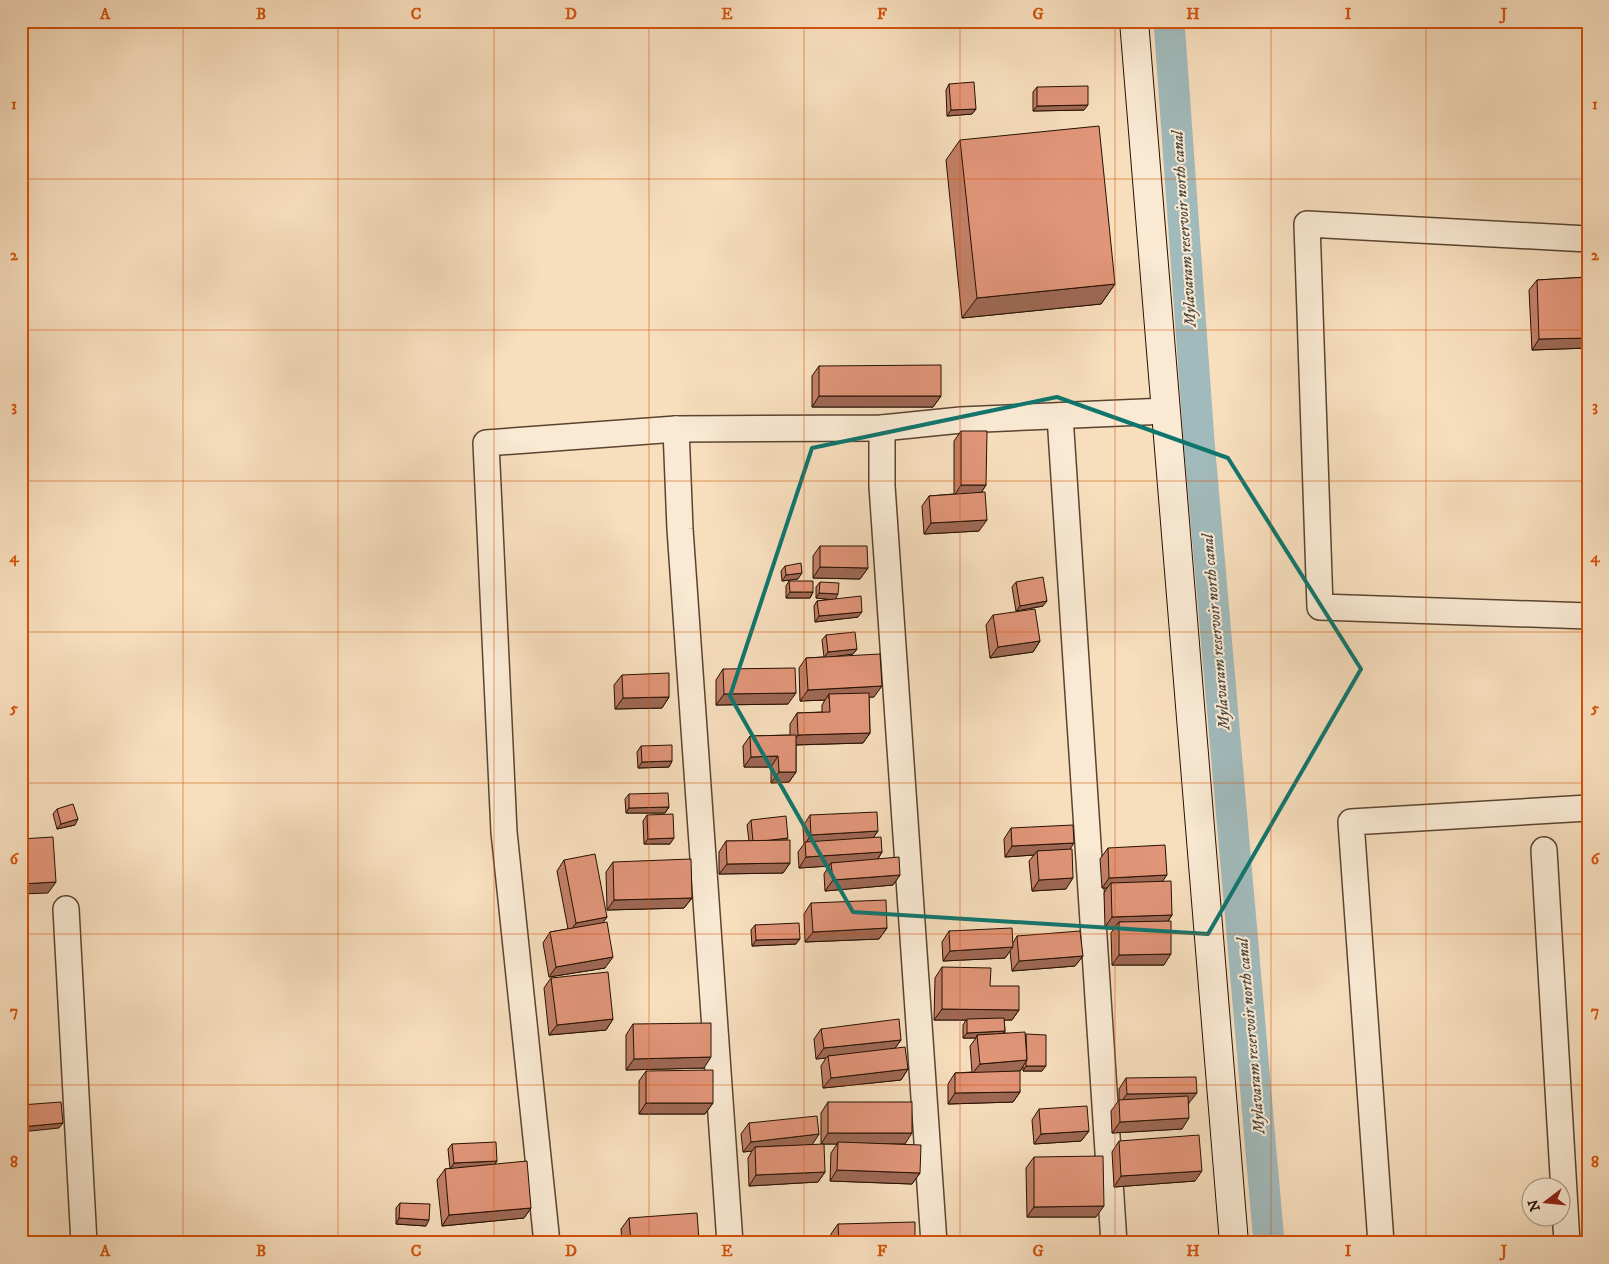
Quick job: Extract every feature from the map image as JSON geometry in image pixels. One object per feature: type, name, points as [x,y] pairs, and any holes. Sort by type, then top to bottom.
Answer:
[{"type":"main road","points":[[1134,21],[1234,1243]]},
{"type":"street","points":[[1588,239],[1307,224],[1320,607],[1588,616]]},
{"type":"street","points":[[547,1243],[504,832],[486,442],[676,429],[882,428],[962,420],[1166,411]]},
{"type":"street","points":[[1060,416],[1114,1243]]},
{"type":"street","points":[[882,428],[882,496],[934,1243]]},
{"type":"street","points":[[676,429],[681,539],[730,1243]]},
{"type":"street","points":[[1381,1243],[1351,822],[1588,808]]},
{"type":"street","points":[[1544,850],[1567,1243]]},
{"type":"street","points":[[66,909],[84,1243]]},
{"type":"highlighted area","points":[[1057,397],[1228,458],[1361,669],[1208,934],[853,912],[730,696],[812,448]]},
{"type":"building","points":[[974,82],[976,109],[951,110],[949,84]]},
{"type":"building","points":[[1088,86],[1088,105],[1037,106],[1037,87]]},
{"type":"building","points":[[1099,126],[1115,284],[977,298],[960,140]]},
{"type":"building","points":[[1588,277],[1588,338],[1539,339],[1537,280]]},
{"type":"building","points":[[941,365],[941,396],[819,396],[819,366]]},
{"type":"building","points":[[961,431],[987,431],[986,485],[961,485]]},
{"type":"building","points":[[985,492],[987,520],[931,523],[929,496]]},
{"type":"building","points":[[820,546],[867,546],[868,568],[820,567]]},
{"type":"building","points":[[801,563],[802,573],[786,575],[785,566]]},
{"type":"building","points":[[1043,577],[1047,601],[1020,606],[1016,582]]},
{"type":"building","points":[[789,581],[813,581],[813,592],[790,592]]},
{"type":"building","points":[[820,582],[839,583],[838,594],[819,593]]},
{"type":"building","points":[[861,596],[862,612],[819,616],[817,601]]},
{"type":"building","points":[[1035,609],[1040,641],[998,647],[993,615]]},
{"type":"building","points":[[855,632],[857,649],[828,652],[826,635]]},
{"type":"building","points":[[880,654],[882,686],[808,690],[806,658]]},
{"type":"building","points":[[795,668],[796,693],[724,694],[723,669]]},
{"type":"building","points":[[669,673],[669,697],[623,698],[622,675]]},
{"type":"building","points":[[869,693],[870,733],[798,735],[797,713],[830,712],[829,694]]},
{"type":"building","points":[[796,735],[796,772],[779,772],[778,756],[751,757],[750,736]]},
{"type":"building","points":[[672,745],[672,761],[642,762],[641,746]]},
{"type":"building","points":[[668,793],[669,807],[629,808],[629,794]]},
{"type":"building","points":[[73,804],[78,819],[61,824],[57,809]]},
{"type":"building","points":[[877,812],[878,831],[811,835],[810,815]]},
{"type":"building","points":[[673,814],[674,838],[648,839],[647,815]]},
{"type":"building","points":[[786,816],[788,838],[753,841],[751,820]]},
{"type":"building","points":[[1073,825],[1074,843],[1012,846],[1011,828]]},
{"type":"building","points":[[53,837],[56,882],[21,884],[21,839]]},
{"type":"building","points":[[881,837],[882,852],[806,857],[805,842]]},
{"type":"building","points":[[790,840],[790,863],[727,864],[726,841]]},
{"type":"building","points":[[1165,845],[1167,875],[1109,878],[1108,848]]},
{"type":"building","points":[[1072,849],[1073,878],[1039,880],[1037,851]]},
{"type":"building","points":[[595,854],[607,917],[576,923],[564,860]]},
{"type":"building","points":[[899,857],[900,875],[833,880],[831,863]]},
{"type":"building","points":[[691,859],[692,898],[614,900],[613,862]]},
{"type":"building","points":[[1171,881],[1172,915],[1112,917],[1111,883]]},
{"type":"building","points":[[886,900],[887,928],[813,932],[811,903]]},
{"type":"building","points":[[1171,921],[1171,954],[1119,955],[1119,922]]},
{"type":"building","points":[[607,922],[613,957],[556,967],[550,932]]},
{"type":"building","points":[[799,923],[800,939],[756,940],[755,925]]},
{"type":"building","points":[[1012,928],[1013,947],[950,951],[949,931]]},
{"type":"building","points":[[1080,931],[1083,956],[1019,961],[1017,936]]},
{"type":"building","points":[[942,967],[991,968],[990,986],[1019,986],[1019,1010],[942,1009]]},
{"type":"building","points":[[608,972],[613,1019],[557,1025],[551,978]]},
{"type":"building","points":[[1004,1018],[1005,1031],[967,1033],[967,1019]]},
{"type":"building","points":[[899,1019],[901,1040],[824,1048],[821,1029]]},
{"type":"building","points":[[711,1023],[711,1057],[634,1059],[633,1024]]},
{"type":"building","points":[[1025,1032],[1027,1060],[980,1064],[977,1035]]},
{"type":"building","points":[[1026,1034],[1046,1035],[1046,1066],[1026,1066]]},
{"type":"building","points":[[905,1047],[908,1069],[831,1078],[828,1056]]},
{"type":"building","points":[[713,1070],[713,1103],[646,1103],[646,1071]]},
{"type":"building","points":[[1020,1071],[1020,1092],[955,1093],[955,1073]]},
{"type":"building","points":[[1196,1077],[1197,1093],[1127,1094],[1126,1078]]},
{"type":"building","points":[[1188,1096],[1189,1118],[1120,1122],[1119,1100]]},
{"type":"building","points":[[61,1102],[63,1123],[21,1127],[21,1105]]},
{"type":"building","points":[[828,1102],[912,1102],[912,1133],[828,1133]]},
{"type":"building","points":[[1087,1106],[1089,1131],[1041,1134],[1039,1109]]},
{"type":"building","points":[[817,1116],[819,1134],[751,1142],[749,1123]]},
{"type":"building","points":[[1199,1135],[1202,1171],[1121,1176],[1119,1141]]},
{"type":"building","points":[[496,1142],[497,1161],[454,1163],[452,1144]]},
{"type":"building","points":[[838,1142],[921,1145],[920,1173],[837,1170]]},
{"type":"building","points":[[824,1144],[825,1172],[756,1175],[755,1147]]},
{"type":"building","points":[[1103,1156],[1104,1206],[1034,1207],[1034,1157]]},
{"type":"building","points":[[527,1161],[531,1208],[449,1215],[445,1169]]},
{"type":"building","points":[[400,1203],[430,1204],[429,1220],[399,1218]]},
{"type":"building","points":[[697,1213],[699,1240],[667,1243],[631,1243],[629,1218]]},
{"type":"building","points":[[915,1222],[915,1243],[839,1243],[838,1224]]},
{"type":"waterway","name":"Mylavaram reservoir north canal","points":[[1169,21],[1199,441],[1269,1243]]}]
